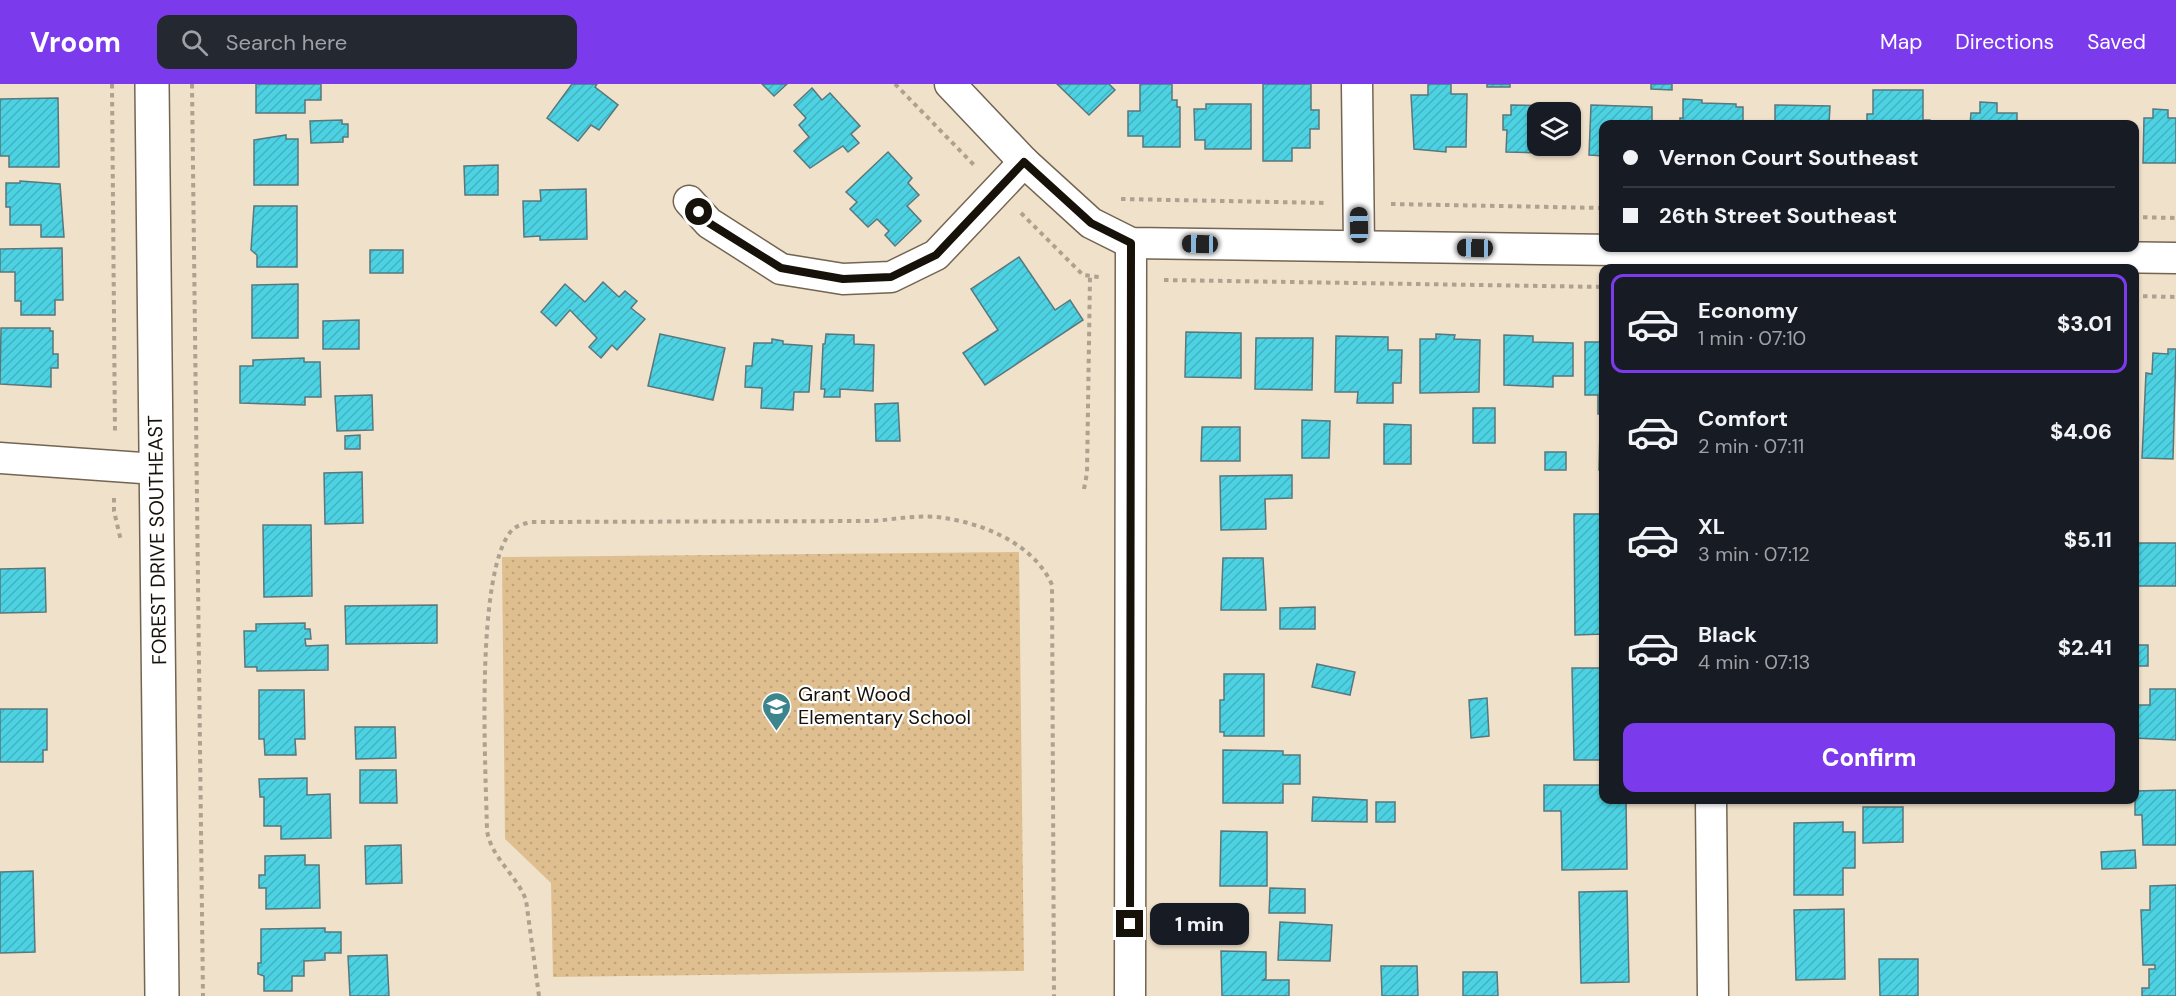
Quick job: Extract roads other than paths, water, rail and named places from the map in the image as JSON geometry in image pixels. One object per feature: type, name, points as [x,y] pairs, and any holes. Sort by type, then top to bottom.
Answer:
[{"type":"street","name":"FOREST DRIVE SOUTHEAST","points":[[152,84],[162,996]]},
{"type":"street","points":[[950,84],[1024,162],[1091,223],[1131,243],[1359,246],[1706,260],[2176,258]]},
{"type":"street","points":[[1357,84],[1359,246]]},
{"type":"street","points":[[689,201],[709,223],[781,268],[843,279],[891,277],[936,255],[1024,162]]},
{"type":"street","points":[[1130,996],[1131,243]]},
{"type":"street","points":[[0,458],[156,469]]},
{"type":"street","points":[[1711,804],[1713,996]]},
{"type":"place","name":"Grant Wood Elementary School","points":[[777,732]]}]
